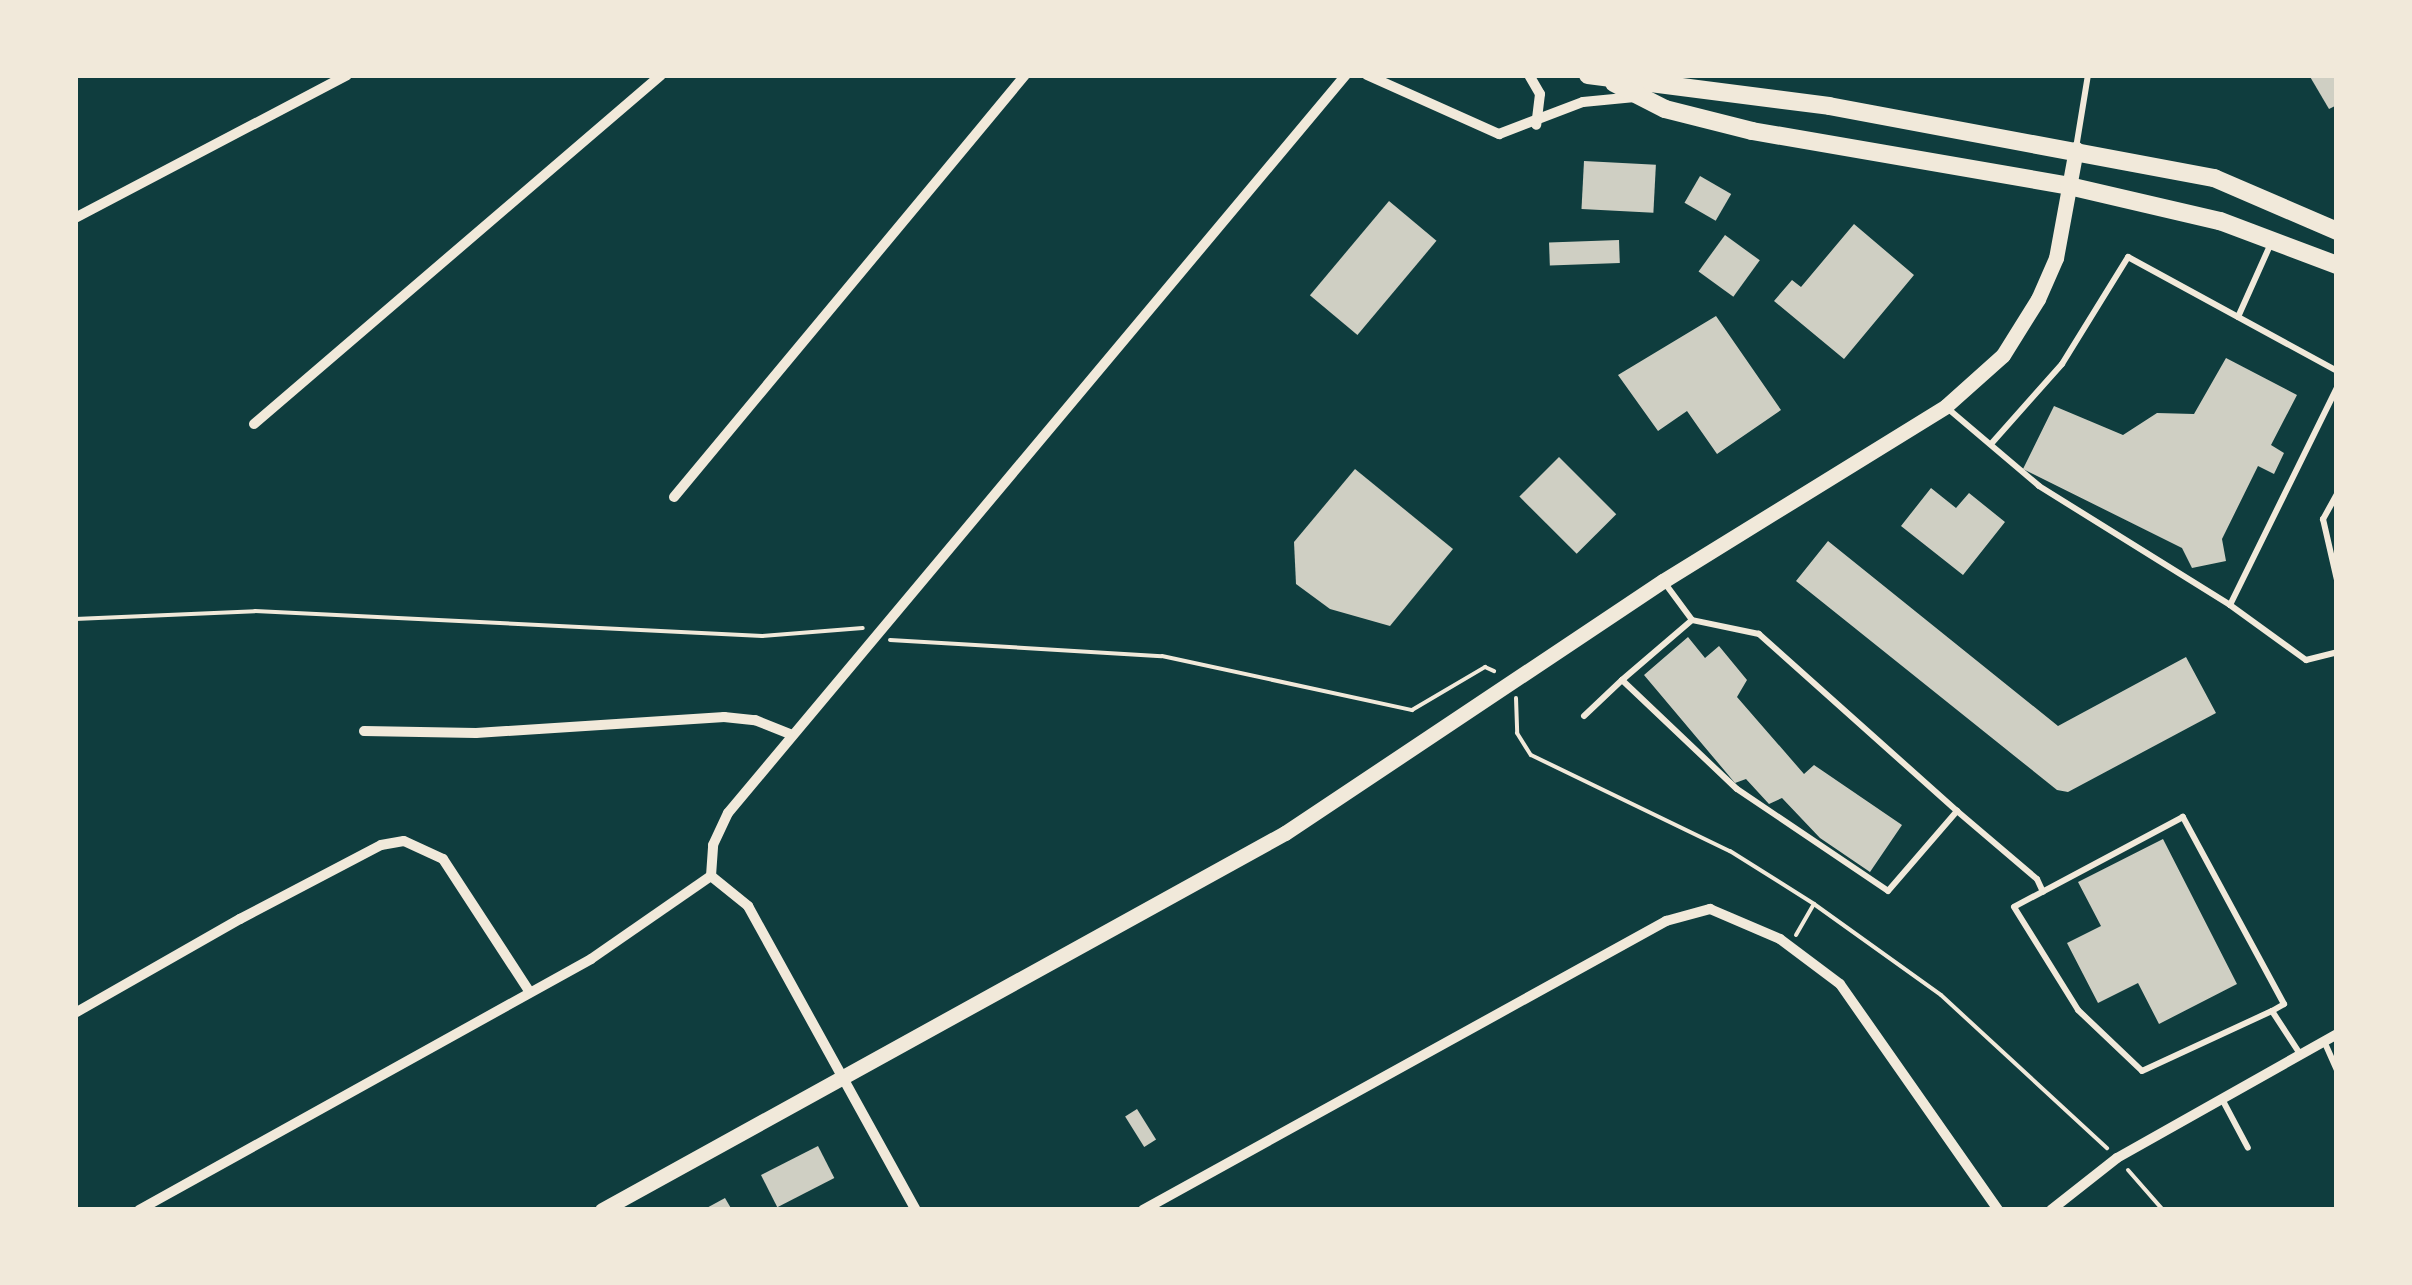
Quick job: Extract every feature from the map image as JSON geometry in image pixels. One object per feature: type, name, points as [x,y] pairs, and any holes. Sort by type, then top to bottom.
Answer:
[{"type":"main road","points":[[1588,75],[1742,93],[2076,150],[2214,178],[2337,231]]},
{"type":"main road","points":[[1609,80],[1639,97],[1752,131],[2069,186],[2273,239],[2337,265]]},
{"type":"street","points":[[75,218],[347,75]]},
{"type":"street","points":[[254,424],[661,75]]},
{"type":"street","points":[[674,496],[1025,75]]},
{"type":"street","points":[[139,1210],[637,932],[711,876],[718,829],[792,735],[1346,75]]},
{"type":"street","points":[[1368,75],[1499,134],[1536,125],[1583,102],[1639,97]]},
{"type":"street","points":[[1530,75],[1540,94],[1536,125]]},
{"type":"street","points":[[602,1210],[1285,832],[1663,581],[1946,406],[2003,356],[2038,299],[2056,258],[2076,150]]},
{"type":"street","points":[[364,730],[476,732],[724,717],[756,720],[792,735]]},
{"type":"street","points":[[75,1013],[258,909],[381,845],[404,841],[444,858],[529,991]]},
{"type":"street","points":[[711,876],[748,906],[916,1210]]},
{"type":"street","points":[[1143,1210],[1666,922],[1710,909],[1790,945],[1840,984],[1998,1210]]},
{"type":"street","points":[[2051,1210],[2117,1158],[2337,1034]]},
{"type":"lane","points":[[2076,150],[2088,75]]},
{"type":"lane","points":[[2238,317],[2273,239]]},
{"type":"lane","points":[[1991,444],[2062,364],[2128,258],[2337,371]]},
{"type":"lane","points":[[2230,605],[2337,388]]},
{"type":"lane","points":[[1946,406],[2039,486],[2230,605],[2306,660],[2337,652]]},
{"type":"lane","points":[[2337,494],[2324,519],[2337,580]]},
{"type":"lane","points":[[1663,581],[1692,620],[1759,634],[2037,879],[2043,892]]},
{"type":"lane","points":[[1584,716],[1692,620]]},
{"type":"lane","points":[[1622,680],[1738,789],[1888,891],[1957,811]]},
{"type":"lane","points":[[2182,818],[2284,1004],[2272,1011],[2142,1071],[2078,1010],[2014,908],[2182,818]]},
{"type":"lane","points":[[2272,1011],[2300,1054]]},
{"type":"lane","points":[[2324,1041],[2337,1070]]},
{"type":"lane","points":[[2222,1099],[2248,1148]]},
{"type":"path","points":[[75,619],[256,611],[762,636],[865,629]]},
{"type":"path","points":[[890,640],[1162,656],[1412,710],[1485,667],[1496,674]]},
{"type":"path","points":[[1517,699],[1517,734],[1531,755],[1730,851],[1814,904],[1941,996],[2104,1145]]},
{"type":"path","points":[[1790,945],[1814,904]]},
{"type":"path","points":[[2126,1168],[2163,1210]]},
{"type":"building","points":[[2309,75],[2337,75],[2337,105],[2329,109]]},
{"type":"building","points":[[1584,161],[1656,165],[1653,213],[1581,209]]},
{"type":"building","points":[[1700,176],[1731,194],[1716,221],[1684,203]]},
{"type":"building","points":[[1389,201],[1436,241],[1357,335],[1310,295]]},
{"type":"building","points":[[1854,224],[1914,275],[1844,359],[1774,301],[1792,280],[1801,287]]},
{"type":"building","points":[[1725,235],[1760,260],[1733,297],[1699,271]]},
{"type":"building","points":[[1619,240],[1620,263],[1550,265],[1549,242]]},
{"type":"building","points":[[1716,316],[1781,410],[1717,454],[1687,411],[1658,431],[1618,375]]},
{"type":"building","points":[[2226,358],[2297,395],[2271,445],[2284,453],[2274,474],[2258,466],[2222,539],[2226,561],[2192,568],[2182,548],[2023,469],[2054,406],[2123,435],[2157,413],[2194,414]]},
{"type":"building","points":[[1559,457],[1616,514],[1577,554],[1519,497]]},
{"type":"building","points":[[1355,469],[1453,549],[1390,626],[1330,609],[1296,584],[1294,542]]},
{"type":"building","points":[[1931,488],[1956,508],[1969,493],[2005,522],[1963,575],[1901,526]]},
{"type":"building","points":[[1828,541],[2058,726],[2186,657],[2216,713],[2068,792],[2057,790],[1796,581]]},
{"type":"building","points":[[1688,637],[1705,658],[1719,646],[1747,680],[1737,697],[1804,774],[1814,765],[1902,825],[1870,872],[1820,838],[1782,798],[1769,804],[1746,779],[1735,783],[1644,675]]},
{"type":"building","points":[[2163,839],[2237,984],[2159,1024],[2138,983],[2098,1003],[2067,943],[2101,926],[2078,882]]},
{"type":"building","points":[[1137,1109],[1156,1140],[1144,1147],[1125,1116]]},
{"type":"building","points":[[818,1146],[834,1178],[777,1207],[761,1175]]},
{"type":"building","points":[[725,1198],[732,1210],[703,1210]]}]
